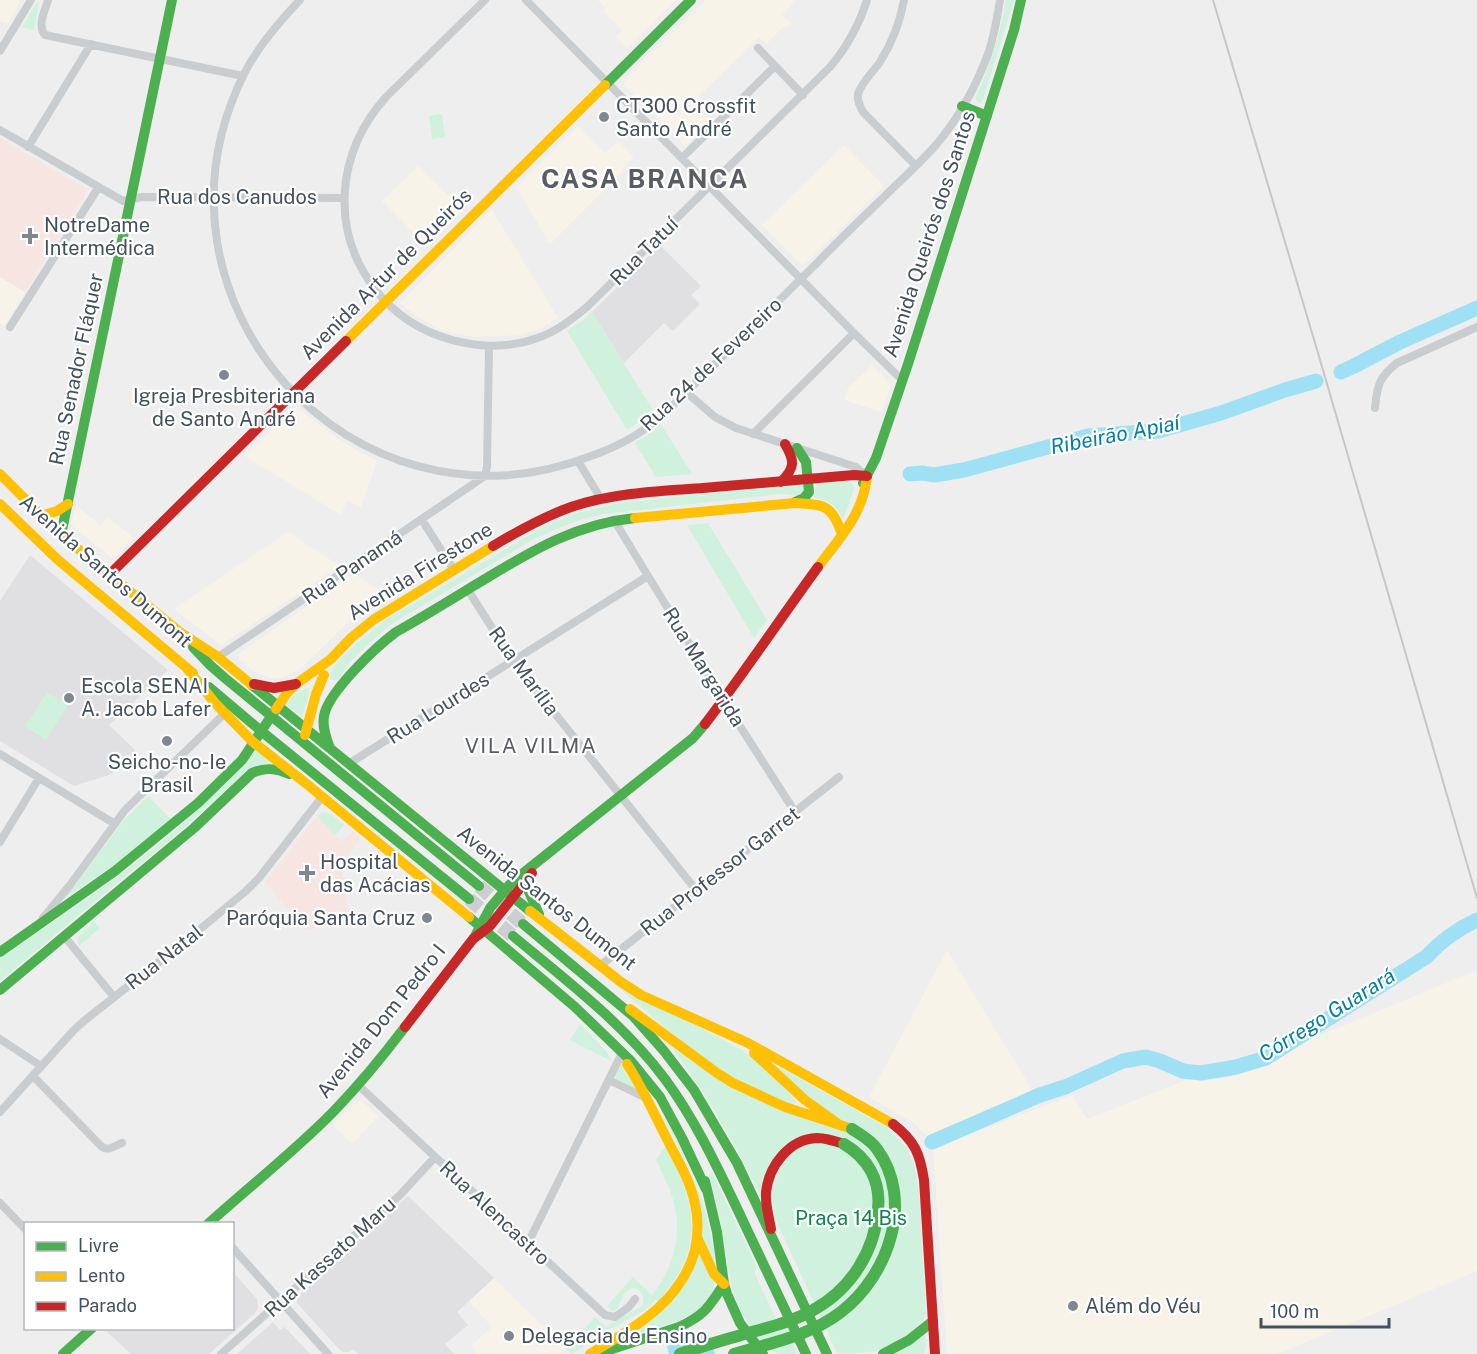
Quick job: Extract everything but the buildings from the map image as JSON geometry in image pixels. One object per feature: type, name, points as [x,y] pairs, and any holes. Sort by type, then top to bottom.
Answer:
[{"type":"main road","name":"Rua Senador Fláquer","points":[[57,559],[172,0]]},
{"type":"main road","name":"Avenida Artur de Queirós","points":[[109,575],[691,0]]},
{"type":"main road","name":"Avenida Queirós dos Santos","points":[[509,894],[533,864],[541,860],[693,738],[842,534],[857,494],[876,458],[987,116],[1021,0]]},
{"type":"main road","points":[[962,106],[987,116]]},
{"type":"main road","points":[[791,446],[806,462],[808,479],[808,494],[795,502]]},
{"type":"main road","points":[[781,482],[790,472],[793,462],[791,446]]},
{"type":"main road","name":"Avenida Santos Dumont","points":[[0,474],[61,536],[181,633],[218,657],[251,683],[303,742],[479,886]]},
{"type":"main road","name":"Avenida Firestone","points":[[0,952],[116,872],[175,824],[242,760],[287,693],[331,659],[373,620],[543,518],[568,507],[628,494],[854,475],[867,476]]},
{"type":"main road","points":[[2,512],[12,501],[15,489]]},
{"type":"main road","name":"Avenida Firestone","points":[[330,748],[323,724],[329,704],[367,657],[384,641],[553,539],[592,524],[614,520],[795,502],[829,508],[835,515],[842,534]]},
{"type":"main road","points":[[41,516],[57,511],[68,504]]},
{"type":"main road","name":"Avenida Santos Dumont","points":[[2,512],[261,731],[469,899]]},
{"type":"main road","points":[[87,585],[96,584],[109,575]]},
{"type":"main road","name":"Avenida Santos Dumont","points":[[181,633],[210,665],[274,710],[307,729],[621,982],[641,995],[748,1044],[902,1131],[917,1150],[921,1161],[933,1321]]},
{"type":"main road","points":[[306,766],[303,757],[303,742],[316,694],[331,659]]},
{"type":"main road","name":"Avenida Santos Dumont","points":[[186,667],[224,714],[253,742],[482,928],[574,1007],[617,1050]]},
{"type":"main road","points":[[324,675],[334,685],[345,683]]},
{"type":"main road","points":[[251,683],[274,688],[296,684]]},
{"type":"main road","points":[[0,990],[194,828],[252,773],[262,769],[274,769],[303,781]]},
{"type":"main road","name":"Avenida Queirós dos Santos","points":[[482,928],[492,904],[509,894],[528,878],[541,860]]},
{"type":"main road","points":[[453,904],[466,905],[482,895],[484,884],[481,871]]},
{"type":"main road","points":[[513,955],[509,938],[514,928],[523,920],[541,919],[529,892],[528,878]]},
{"type":"main road","name":"Avenida Santos Dumont","points":[[523,924],[614,998],[648,1032],[694,1090],[737,1163],[827,1354]]},
{"type":"main road","name":"Avenida Dom Pedro I","points":[[211,1222],[322,1122],[358,1085],[482,928]]},
{"type":"main road","points":[[513,936],[617,1024],[665,1079],[720,1172],[806,1354]]},
{"type":"main road","points":[[614,998],[733,1083],[785,1107],[837,1123],[862,1135],[877,1149],[888,1167],[894,1189],[893,1223],[887,1247],[877,1271],[862,1293],[832,1319],[798,1334],[735,1354]]},
{"type":"main road","points":[[724,1034],[756,1055],[805,1100],[837,1123]]},
{"type":"main road","points":[[617,1050],[639,1070],[660,1097],[706,1189]]},
{"type":"main road","points":[[590,1354],[644,1320],[666,1301],[681,1283],[688,1270],[697,1237],[698,1213],[693,1195],[649,1099],[617,1050]]},
{"type":"main road","points":[[690,1118],[716,1226],[724,1284],[735,1314],[746,1332],[763,1352]]},
{"type":"main road","points":[[680,1354],[792,1319],[813,1310],[832,1298],[856,1273],[867,1254],[875,1232],[879,1210],[879,1192],[874,1175],[859,1153],[844,1144],[826,1138],[807,1139],[790,1147],[777,1160],[766,1195],[772,1237]]},
{"type":"main road","points":[[697,1237],[714,1274],[724,1284]]},
{"type":"main road","points":[[597,1354],[690,1322],[707,1310],[724,1284]]},
{"type":"main road","points":[[883,1354],[909,1340],[933,1321]]},
{"type":"main road","points":[[933,1321],[935,1354]]},
{"type":"main road","points":[[63,1354],[91,1330]]},
{"type":"street","points":[[0,51],[31,0]]},
{"type":"street","points":[[48,0],[41,27],[45,34],[243,75]]},
{"type":"street","name":"Rua 24 de Fevereiro","points":[[300,0],[268,37],[243,75],[227,115],[217,158],[213,198],[217,239],[220,258],[235,304],[257,347],[275,372],[294,393],[337,429],[388,457],[430,470],[485,476],[533,473],[578,461],[609,448],[648,427],[658,418],[937,143],[977,79],[988,54],[1000,0]]},
{"type":"street","name":"Rua Tatuí","points":[[485,0],[386,97],[374,112],[362,130],[353,151],[347,174],[345,198],[349,235],[357,259],[375,290],[386,302],[402,316],[428,332],[458,342],[489,346],[534,339],[559,328],[574,318],[830,67],[845,48],[857,27],[867,0]]},
{"type":"street","points":[[526,0],[902,380]]},
{"type":"street","points":[[904,0],[891,42],[880,62],[861,87],[858,101],[863,112],[916,166]]},
{"type":"street","points":[[28,147],[91,44]]},
{"type":"street","points":[[758,48],[803,94]]},
{"type":"street","points":[[682,158],[775,66]]},
{"type":"street","points":[[0,130],[120,200],[131,200]]},
{"type":"street","points":[[10,327],[98,188]]},
{"type":"street","name":"Rua dos Canudos","points":[[131,200],[142,197],[345,198]]},
{"type":"street","points":[[1375,408],[1377,389],[1381,379],[1391,367],[1477,327]]},
{"type":"street","points":[[753,434],[854,333]]},
{"type":"street","points":[[485,476],[489,346]]},
{"type":"street","points":[[686,392],[715,417],[729,425],[856,467],[867,476]]},
{"type":"street","points":[[578,461],[601,499]]},
{"type":"street","name":"Rua Panamá","points":[[218,657],[485,476]]},
{"type":"street","points":[[422,520],[454,570]]},
{"type":"street","name":"Rua Margarida","points":[[614,520],[795,812]]},
{"type":"street","name":"Rua Lourdes","points":[[350,763],[648,576]]},
{"type":"street","name":"Rua Marília","points":[[468,590],[513,661],[696,890]]},
{"type":"street","points":[[36,926],[70,885],[125,810],[224,714]]},
{"type":"street","points":[[0,754],[115,824]]},
{"type":"street","name":"Rua Professor Garret","points":[[601,965],[839,777]]},
{"type":"street","points":[[0,842],[39,778]]},
{"type":"street","name":"Rua Natal","points":[[0,1112],[74,1030],[246,891],[259,878],[322,797]]},
{"type":"street","points":[[64,936],[114,997]]},
{"type":"street","points":[[0,1039],[41,1066]]},
{"type":"street","points":[[528,1243],[609,1080],[617,1050]]},
{"type":"street","points":[[33,1077],[101,1146],[106,1149],[122,1143]]},
{"type":"street","points":[[609,1080],[649,1099]]},
{"type":"street","name":"Rua Alencastro","points":[[358,1085],[605,1315],[615,1317],[629,1307],[635,1299]]},
{"type":"street","name":"Rua Kassato Maru","points":[[221,1354],[400,1195],[435,1157]]},
{"type":"street","points":[[0,1203],[24,1228]]},
{"type":"street","points":[[234,1249],[328,1354]]},
{"type":"shaded area","points":[[0,0],[22,0],[8,23],[0,21]]},
{"type":"shaded area","points":[[598,0],[676,0],[627,48],[616,37],[622,30],[603,11],[605,8]]},
{"type":"shaded area","points":[[706,0],[796,0],[782,15],[791,23],[786,28],[784,26],[766,44],[759,37],[692,103],[710,121],[685,146],[624,85],[625,80]]},
{"type":"shaded area","points":[[578,126],[605,153],[618,141],[634,157],[622,169],[623,171],[550,244],[516,187]]},
{"type":"shaded area","name":"NotreDame Intermédica","points":[[0,138],[86,189],[85,195],[25,292],[0,277]]},
{"type":"shaded area","points":[[844,145],[884,186],[802,265],[762,225]]},
{"type":"shaded area","points":[[418,166],[463,210],[427,246],[382,201]]},
{"type":"shaded area","points":[[492,210],[558,318],[540,329],[521,335],[475,337],[447,332],[435,327],[400,303]]},
{"type":"shaded area","points":[[660,245],[701,286],[691,295],[700,304],[673,331],[664,323],[624,363],[592,312]]},
{"type":"shaded area","points":[[0,277],[25,292],[4,326],[0,323]]},
{"type":"shaded area","points":[[872,365],[891,385],[882,412],[844,400],[848,388]]},
{"type":"shaded area","points":[[295,407],[333,435],[377,461],[361,507],[347,501],[341,515],[245,456]]},
{"type":"shaded area","points":[[76,505],[101,526],[107,517],[133,537],[112,558],[71,525]]},
{"type":"shaded area","points":[[288,532],[340,566],[221,645],[174,609]]},
{"type":"shaded area","name":"Escola SENAI A. Jacob Lafer","points":[[30,555],[168,670],[109,725],[136,751],[112,774],[74,786],[0,741],[0,601]]},
{"type":"shaded area","points":[[354,574],[385,594],[350,621],[299,670],[282,678],[271,678],[255,672],[239,659],[238,655],[241,652]]},
{"type":"shaded area","name":"Hospital das Acácias","points":[[317,816],[342,842],[352,831],[361,839],[341,864],[349,918],[306,930],[265,882]]},
{"type":"shaded area","points":[[947,950],[1032,1090],[951,1129],[928,1137],[915,1124],[869,1097]]},
{"type":"shaded area","points":[[1475,971],[1477,979],[1477,1271],[1277,1354],[947,1354],[933,1149],[1072,1095],[1087,1119],[1187,1080],[1223,1079],[1242,1074],[1275,1060],[1307,1041]]},
{"type":"shaded area","points":[[361,1101],[378,1116],[352,1144],[333,1125],[356,1102]]},
{"type":"shaded area","points":[[408,1196],[494,1278],[457,1312],[468,1325],[445,1344],[454,1354],[358,1354],[353,1349],[343,1352],[297,1303],[297,1297]]},
{"type":"shaded area","points":[[234,1273],[257,1299],[258,1308],[254,1314],[209,1354],[131,1354],[105,1330],[234,1330]]},
{"type":"shaded area","points":[[494,1278],[566,1349],[559,1354],[478,1354],[471,1346],[492,1327],[469,1301]]},
{"type":"shaded area","points":[[273,1322],[280,1330],[285,1327],[310,1354],[237,1354]]},
{"type":"green space","points":[[1006,0],[1014,0],[983,100],[980,103],[975,98],[994,50]]},
{"type":"green space","points":[[37,2],[39,3],[34,30],[22,27]]},
{"type":"green space","points":[[442,114],[445,137],[432,139],[429,116]]},
{"type":"green space","points":[[592,312],[654,412],[627,430],[567,331]]},
{"type":"green space","points":[[661,424],[692,474],[656,477],[635,443]]},
{"type":"green space","points":[[848,481],[854,488],[844,518],[831,503],[814,498],[817,483]]},
{"type":"green space","points":[[804,484],[806,491],[798,496],[782,494],[604,514],[556,529],[532,540],[390,625],[351,661],[338,680],[329,677],[344,655],[386,620],[549,524],[579,512],[618,503]]},
{"type":"green space","points":[[708,523],[767,620],[754,638],[687,525]]},
{"type":"green space","points":[[308,688],[308,699],[302,717],[285,704],[292,696]]},
{"type":"green space","points":[[47,692],[68,705],[46,740],[25,726]]},
{"type":"green space","points":[[255,749],[271,763],[246,771],[175,836],[0,981],[0,958],[91,896],[157,846],[198,809]]},
{"type":"green space","points":[[148,796],[171,819],[108,870],[67,896],[124,820]]},
{"type":"green space","points":[[322,812],[330,813],[344,825],[335,835],[317,816]]},
{"type":"green space","points":[[94,921],[100,928],[79,946],[78,937]]},
{"type":"green space","points":[[610,980],[742,1050],[762,1064],[795,1100],[795,1103],[758,1094],[685,1045]]},
{"type":"green space","points":[[580,1024],[607,1052],[611,1061],[570,1040]]},
{"type":"green space","name":"Praça 14 Bis","points":[[666,1040],[791,1114],[849,1134],[836,1118],[761,1057],[888,1128],[907,1148],[915,1167],[919,1195],[926,1314],[920,1324],[908,1334],[878,1350],[837,1353],[775,1218],[771,1192],[780,1167],[790,1154],[822,1133],[797,1138],[779,1150],[763,1181],[760,1194],[716,1114]]},
{"type":"green space","points":[[620,1064],[636,1089],[615,1078]]},
{"type":"green space","points":[[664,1115],[688,1164],[705,1212],[710,1230],[716,1271],[715,1280],[708,1298],[694,1313],[631,1336],[690,1273],[697,1190]]},
{"type":"green space","points":[[666,1145],[684,1186],[691,1214],[690,1243],[684,1264],[658,1301],[656,1300],[645,1310],[572,1354],[566,1349],[595,1317],[606,1326],[642,1306],[642,1294],[632,1288],[624,1294],[617,1309],[612,1311],[607,1306],[633,1277],[652,1295],[660,1285],[671,1262],[677,1237],[676,1212],[673,1199],[656,1160]]},
{"type":"green space","name":"Praça 14 Bis","points":[[712,1173],[756,1265],[755,1274],[776,1319],[783,1324],[797,1354],[778,1354],[767,1348],[740,1310],[731,1285],[719,1212],[709,1175]]},
{"type":"green space","points":[[924,1335],[926,1344],[924,1354],[896,1354]]},
{"type":"water","points":[[708,1333],[715,1354],[669,1354],[667,1346]]},
{"type":"waterway","name":"Ribeirão Apiaí","points":[[1341,372],[1400,342],[1477,308]]},
{"type":"waterway","name":"Ribeirão Apiaí","points":[[910,474],[934,475],[964,470],[1088,436],[1158,431],[1221,413],[1316,381]]},
{"type":"waterway","name":"Córrego Guarará","points":[[932,1142],[1123,1061],[1146,1057],[1183,1071],[1201,1073],[1236,1067],[1266,1058],[1426,957],[1450,936],[1477,920]]},
{"type":"tunnel","points":[[479,886],[523,924]]},
{"type":"tunnel","points":[[469,899],[513,936]]},
{"type":"railway","points":[[1213,0],[1477,898]]},
{"type":"traffic: fast","points":[[61,535],[172,0]]},
{"type":"traffic: fast","points":[[605,85],[691,0]]},
{"type":"traffic: fast","points":[[863,483],[876,458],[908,364],[1014,30],[1021,0]]},
{"type":"traffic: fast","points":[[962,106],[987,116]]},
{"type":"traffic: fast","points":[[795,502],[804,498],[809,492],[806,462],[797,448]]},
{"type":"traffic: fast","points":[[330,748],[324,724],[327,706],[354,671],[396,632],[551,542],[591,527],[635,518]]},
{"type":"traffic: fast","points":[[193,647],[226,679],[479,886]]},
{"type":"traffic: fast","points":[[252,685],[530,911]]},
{"type":"traffic: fast","points":[[209,687],[469,899]]},
{"type":"traffic: fast","points":[[0,952],[115,871],[198,803],[242,760],[276,709]]},
{"type":"traffic: fast","points":[[474,938],[490,908],[512,882],[693,738],[705,724]]},
{"type":"traffic: fast","points":[[0,990],[194,828],[252,773],[270,769],[289,774]]},
{"type":"traffic: fast","points":[[528,878],[529,892],[539,914]]},
{"type":"traffic: fast","points":[[469,917],[575,1007],[630,1060],[660,1097],[706,1189]]},
{"type":"traffic: fast","points":[[523,924],[633,1016],[694,1090],[737,1163],[827,1354]]},
{"type":"traffic: fast","points":[[513,936],[631,1039],[675,1093],[719,1170],[806,1354]]},
{"type":"traffic: fast","points":[[210,1222],[334,1111],[405,1027]]},
{"type":"traffic: fast","points":[[734,1354],[803,1333],[829,1320],[858,1297],[872,1279],[891,1236],[895,1214],[894,1191],[888,1169],[877,1149],[869,1140],[852,1129]]},
{"type":"traffic: fast","points":[[680,1354],[798,1318],[828,1300],[850,1279],[867,1253],[872,1239],[878,1199],[871,1171],[860,1156],[844,1144]]},
{"type":"traffic: fast","points":[[705,1181],[717,1232],[727,1294],[740,1323],[763,1354]]},
{"type":"traffic: fast","points":[[597,1354],[688,1323],[706,1310],[724,1284]]},
{"type":"traffic: fast","points":[[883,1354],[909,1340],[933,1321]]},
{"type":"traffic: fast","points":[[63,1354],[90,1330]]},
{"type":"traffic: slow","points":[[346,341],[605,85]]},
{"type":"traffic: slow","points":[[0,474],[61,535],[181,633],[218,657],[252,685]]},
{"type":"traffic: slow","points":[[818,567],[856,514],[865,490],[867,476]]},
{"type":"traffic: slow","points":[[635,518],[795,503],[826,508],[834,517],[842,534]]},
{"type":"traffic: slow","points":[[0,504],[57,559],[193,673]]},
{"type":"traffic: slow","points":[[41,516],[57,511],[68,504]]},
{"type":"traffic: slow","points":[[276,709],[296,684],[331,659],[373,620],[493,546]]},
{"type":"traffic: slow","points":[[186,667],[215,703],[253,742],[469,917]]},
{"type":"traffic: slow","points":[[305,735],[316,694],[324,675]]},
{"type":"traffic: slow","points":[[530,911],[641,995],[748,1043],[893,1124]]},
{"type":"traffic: slow","points":[[630,1009],[733,1083],[785,1107],[852,1129]]},
{"type":"traffic: slow","points":[[754,1053],[805,1100],[837,1123]]},
{"type":"traffic: slow","points":[[590,1354],[638,1324],[667,1299],[679,1285],[688,1269],[697,1239],[698,1222],[688,1181],[627,1064]]},
{"type":"traffic: slow","points":[[697,1237],[714,1274],[724,1284]]},
{"type":"traffic: jam","points":[[109,575],[346,341]]},
{"type":"traffic: jam","points":[[781,482],[789,473],[792,464],[791,455],[785,444]]},
{"type":"traffic: jam","points":[[493,546],[551,515],[587,502],[603,499],[653,492],[854,475],[867,476]]},
{"type":"traffic: jam","points":[[705,724],[818,567]]},
{"type":"traffic: jam","points":[[254,684],[274,688],[296,684]]},
{"type":"traffic: jam","points":[[405,1027],[473,939],[490,926],[532,873]]},
{"type":"traffic: jam","points":[[893,1124],[907,1136],[915,1149],[924,1180],[935,1354]]},
{"type":"traffic: jam","points":[[771,1229],[766,1192],[771,1173],[782,1156],[798,1143],[817,1138],[844,1144]]},
{"type":"place","name":"CT300 Crossfit Santo André","points":[[604,117]]},
{"type":"place","name":"NotreDame Intermédica","points":[[30,236]]},
{"type":"place","name":"Igreja Presbiteriana de Santo André","points":[[224,375]]},
{"type":"place","name":"Escola SENAI A. Jacob Lafer","points":[[69,698]]},
{"type":"place","name":"Seicho-no-Ie Brasil","points":[[167,741]]},
{"type":"place","name":"Hospital das Acácias","points":[[307,873]]},
{"type":"place","name":"Paróquia Santa Cruz","points":[[427,918]]},
{"type":"place","name":"Além do Véu","points":[[1073,1306]]},
{"type":"place","name":"Delegacia de Ensino","points":[[509,1336]]},
{"type":"district","name":"CASA BRANCA","points":[[645,179]]},
{"type":"district","name":"VILA VILMA","points":[[531,746]]}]
